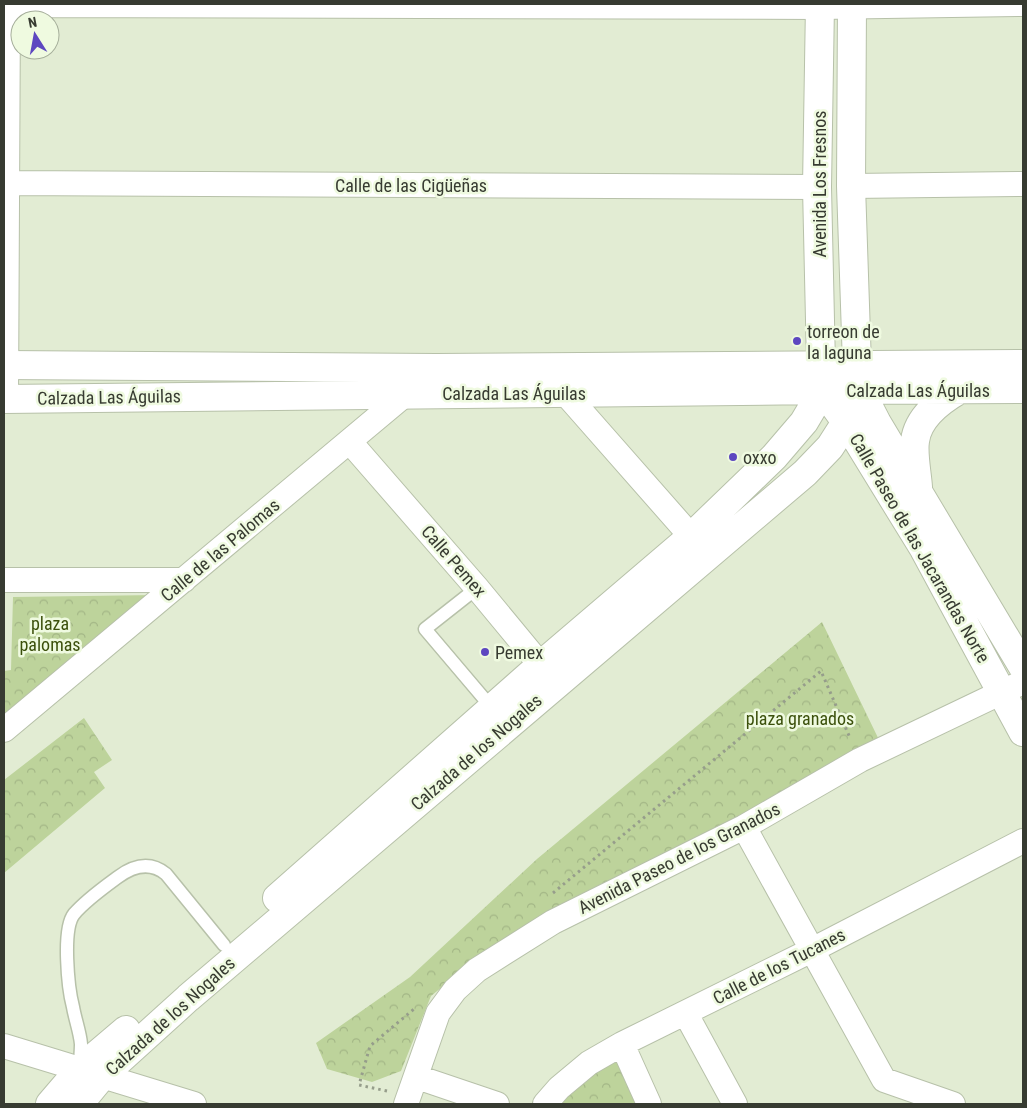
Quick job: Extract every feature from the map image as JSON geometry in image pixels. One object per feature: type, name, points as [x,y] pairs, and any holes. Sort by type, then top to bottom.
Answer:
[{"type":"street","points":[[5,399],[6,5],[1023,4]]},
{"type":"street","name":"Avenida Los Fresnos","points":[[820,5],[818,187],[822,377]]},
{"type":"street","name":"Avenida Los Fresnos","points":[[852,5],[851,186],[859,378]]},
{"type":"street","name":"Calle de las Cigüeñas","points":[[5,183],[818,187]]},
{"type":"street","points":[[851,186],[1023,184]]},
{"type":"street","name":"Calzada Las Águilas","points":[[859,378],[1023,364]]},
{"type":"street","name":"Calzada Las Águilas","points":[[5,365],[436,368],[822,377],[859,378],[959,390],[1023,389]]},
{"type":"street","name":"Calle de las Palomas","points":[[4,730],[436,368]]},
{"type":"street","name":"Calzada Las Águilas","points":[[5,399],[565,393],[822,377]]},
{"type":"street","name":"Calzada de los Nogales","points":[[700,546],[804,422],[822,377]]},
{"type":"street","name":"Calle Paseo de las Jacarandas Norte","points":[[822,377],[846,422],[924,549],[1013,687],[1023,732]]},
{"type":"street","name":"Calzada de los Nogales","points":[[50,1104],[91,1073],[549,674],[700,546],[805,473],[830,447],[846,422],[859,378]]},
{"type":"street","name":"Calle Paseo de las Jacarandas Norte","points":[[859,378],[877,423],[1023,667]]},
{"type":"street","points":[[918,491],[915,441],[920,425],[936,405],[959,390]]},
{"type":"street","points":[[565,393],[700,546]]},
{"type":"street","name":"Calle Pemex","points":[[350,442],[478,588],[549,674]]},
{"type":"street","points":[[4,580],[184,580]]},
{"type":"street","name":"Calzada de los Nogales","points":[[182,992],[224,945],[375,825],[492,708],[549,674]]},
{"type":"street","name":"Avenida Paseo de los Granados","points":[[406,1104],[438,1013],[455,990],[477,970],[553,922],[744,826],[860,760],[1013,687]]},
{"type":"street","points":[[744,826],[884,1080],[953,1104]]},
{"type":"street","name":"Calle de los Tucanes","points":[[545,1104],[559,1088],[589,1064],[622,1044],[686,1014],[1023,841]]},
{"type":"street","points":[[686,1014],[735,1104]]},
{"type":"street","points":[[622,1044],[650,1104]]},
{"type":"street","points":[[4,1046],[194,1104]]},
{"type":"street","name":"Calzada de los Nogales","points":[[79,1104],[91,1073]]},
{"type":"street","points":[[417,1077],[497,1104]]},
{"type":"lane","points":[[478,588],[425,629],[492,708]]},
{"type":"lane","points":[[91,1073],[81,1045],[72,1004],[66,940],[67,929],[74,914],[100,891],[136,866],[159,868],[224,945]]},
{"type":"path","points":[[821,671],[860,760]]},
{"type":"green space","name":"plaza palomas","points":[[157,595],[4,717],[4,671],[11,670],[13,597]]},
{"type":"green space","name":"plaza granados","points":[[822,622],[881,744],[464,969],[431,996],[401,1071],[372,1082],[327,1069],[316,1043],[410,977],[537,859]]},
{"type":"green space","points":[[84,718],[112,760],[94,772],[105,788],[4,873],[4,780]]},
{"type":"green space","points":[[620,1052],[643,1104],[551,1104]]},
{"type":"place","name":"torreon de la laguna","points":[[797,341]]},
{"type":"place","name":"oxxo","points":[[733,457]]},
{"type":"place","name":"Pemex","points":[[485,652]]}]
